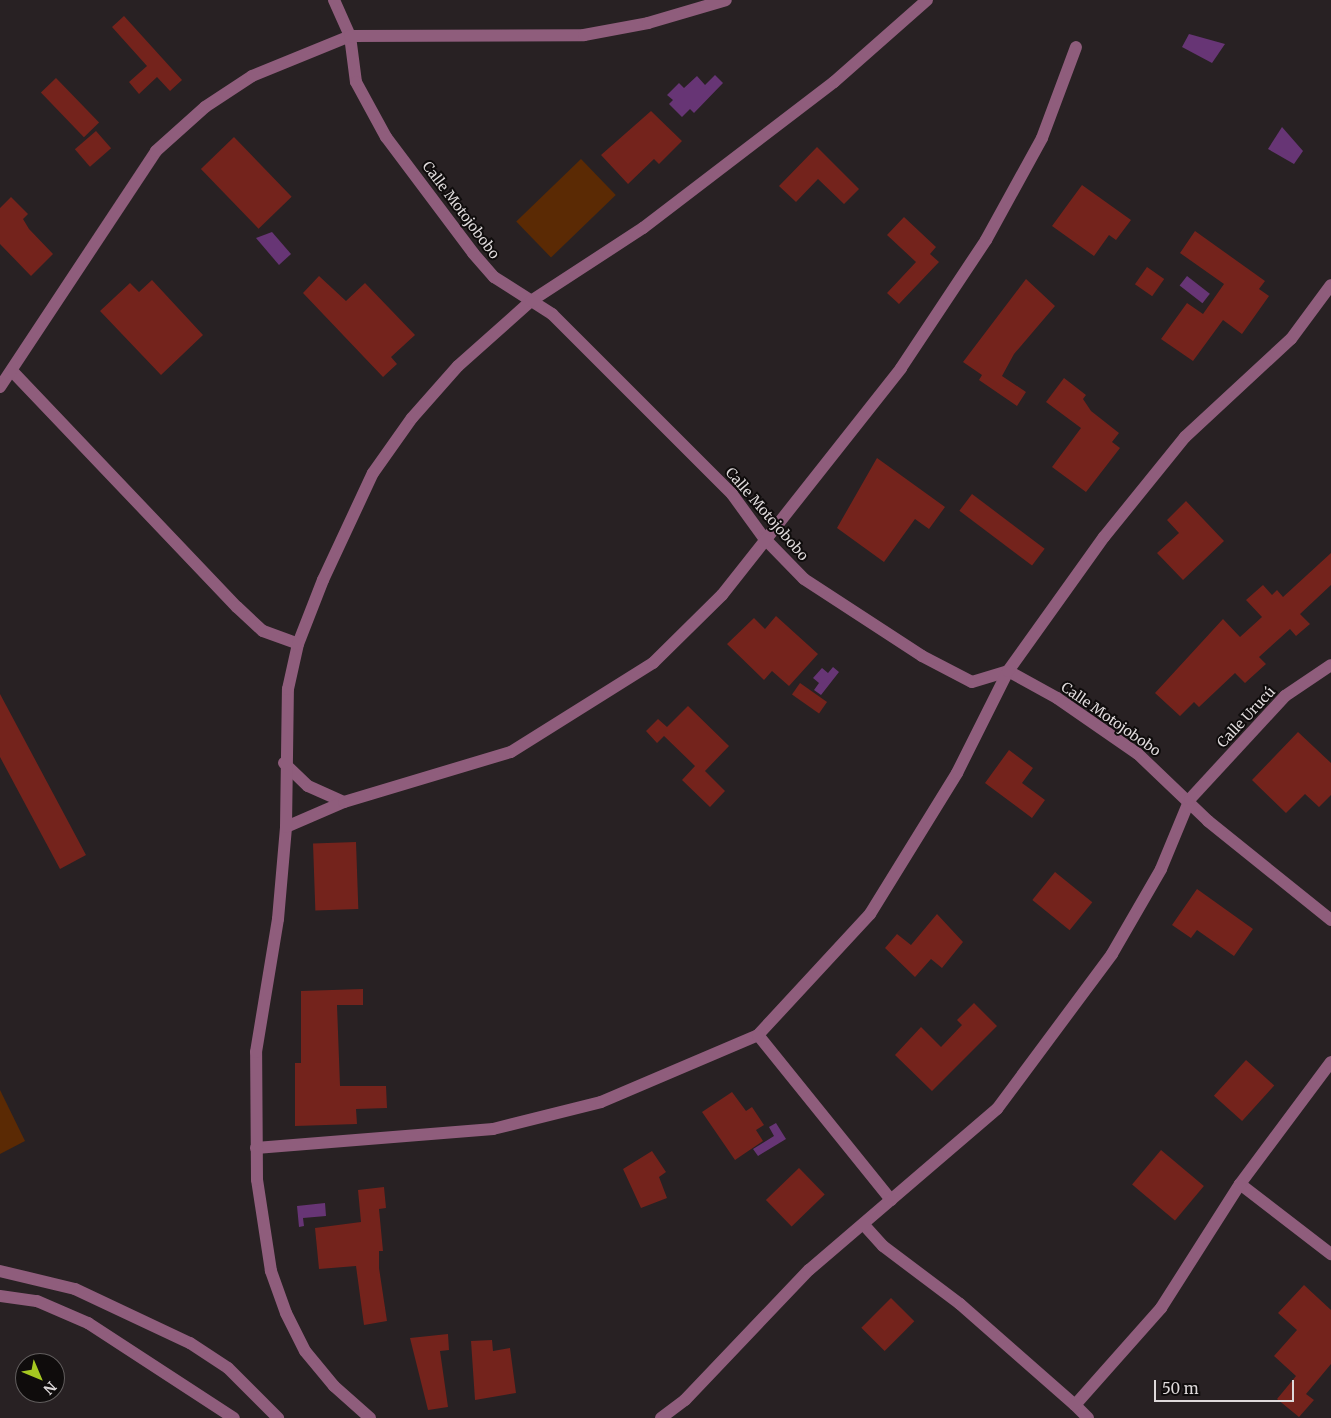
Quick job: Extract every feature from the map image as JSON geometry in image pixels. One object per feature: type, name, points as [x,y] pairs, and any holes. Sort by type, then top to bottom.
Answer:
[{"type":"street","name":"Calle Motojobobo","points":[[334,0],[350,36],[356,82],[386,137],[494,277],[552,314],[732,494],[764,538],[804,579],[922,656],[972,682],[1008,672],[1057,698],[1138,754],[1190,798],[1215,826],[1331,920]]},
{"type":"street","points":[[0,387],[13,372],[156,151],[205,106],[252,76],[350,36],[584,35],[657,21],[726,0]]},
{"type":"street","points":[[370,1418],[334,1386],[305,1351],[286,1314],[271,1271],[256,1148],[256,1052],[278,919],[286,828],[284,763],[288,689],[298,644],[373,473],[412,418],[458,366],[531,301],[643,228],[834,82],[927,0]]},
{"type":"street","points":[[286,828],[344,802],[511,752],[590,706],[653,664],[722,595],[764,538],[901,368],[986,240],[1042,138],[1076,47]]},
{"type":"street","points":[[256,1148],[493,1129],[601,1102],[758,1035],[870,914],[957,773],[1008,672],[1104,537],[1185,437],[1291,339],[1331,285]]},
{"type":"street","points":[[13,372],[237,607],[263,631],[298,644]]},
{"type":"street","name":"Calle Urucú","points":[[1190,798],[1285,696],[1331,665]]},
{"type":"street","points":[[284,763],[308,786],[344,802]]},
{"type":"street","points":[[661,1418],[685,1400],[809,1270],[864,1226],[891,1200],[997,1109],[1112,954],[1161,869],[1190,798]]},
{"type":"street","points":[[758,1035],[891,1200]]},
{"type":"street","points":[[1075,1406],[1161,1308],[1240,1184],[1331,1062]]},
{"type":"street","points":[[1240,1184],[1331,1254]]},
{"type":"street","points":[[864,1226],[883,1246],[960,1304],[1088,1418]]},
{"type":"street","points":[[0,1271],[75,1289],[190,1343],[228,1368],[278,1418]]},
{"type":"street","points":[[0,1296],[37,1301],[88,1323],[234,1418]]},
{"type":"shaded area","points":[[1189,34],[1225,44],[1212,63],[1182,47]]},
{"type":"shaded area","points":[[715,75],[723,83],[694,113],[690,109],[682,117],[669,104],[673,100],[667,95],[679,83],[684,88],[697,76],[705,85]]},
{"type":"shaded area","points":[[1282,127],[1303,151],[1294,164],[1268,149]]},
{"type":"shaded area","points":[[581,159],[616,195],[551,257],[516,222]]},
{"type":"shaded area","points":[[272,232],[291,254],[279,265],[256,238]]},
{"type":"shaded area","points":[[1187,276],[1210,294],[1202,303],[1180,285]]},
{"type":"shaded area","points":[[833,667],[839,672],[821,695],[814,690],[819,683],[813,678],[822,668],[828,673]]},
{"type":"shaded area","points":[[0,1090],[25,1141],[0,1154]]},
{"type":"shaded area","points":[[776,1123],[786,1139],[758,1156],[753,1149],[774,1136],[769,1127]]},
{"type":"shaded area","points":[[325,1203],[326,1216],[303,1218],[304,1226],[299,1227],[297,1206]]},
{"type":"building","points":[[124,16],[182,80],[170,91],[157,77],[139,94],[129,82],[147,66],[112,27]]},
{"type":"building","points":[[56,78],[99,123],[84,137],[41,93]]},
{"type":"building","points":[[651,111],[682,141],[659,164],[654,159],[628,184],[601,155]]},
{"type":"building","points":[[96,131],[111,148],[90,167],[75,149]]},
{"type":"building","points":[[234,137],[292,197],[259,229],[201,169]]},
{"type":"building","points":[[817,147],[859,189],[844,204],[818,179],[796,202],[779,186]]},
{"type":"building","points":[[1082,185],[1131,220],[1116,240],[1109,235],[1094,256],[1052,226]]},
{"type":"building","points":[[11,197],[28,214],[23,219],[29,229],[53,254],[31,276],[0,244],[0,208]]},
{"type":"building","points":[[904,217],[936,247],[930,254],[939,262],[899,304],[887,293],[916,262],[887,235]]},
{"type":"building","points":[[1195,231],[1265,281],[1259,289],[1269,296],[1242,334],[1223,320],[1193,361],[1161,339],[1187,303],[1203,314],[1224,284],[1180,253]]},
{"type":"building","points":[[1147,267],[1164,279],[1152,296],[1135,284]]},
{"type":"building","points":[[319,276],[346,301],[365,283],[415,335],[391,357],[397,364],[383,377],[303,293]]},
{"type":"building","points":[[1026,279],[1055,306],[1014,354],[1002,376],[1026,392],[1017,406],[979,380],[982,375],[963,362]]},
{"type":"building","points":[[152,280],[203,335],[161,375],[100,311],[130,283],[139,292]]},
{"type":"building","points":[[1064,378],[1086,395],[1083,399],[1091,411],[1119,433],[1112,442],[1120,448],[1086,492],[1052,467],[1081,428],[1046,402]]},
{"type":"building","points":[[877,458],[945,507],[929,529],[915,519],[884,562],[837,528]]},
{"type":"building","points":[[972,494],[1045,549],[1032,566],[959,511]]},
{"type":"building","points":[[1186,501],[1224,541],[1183,580],[1157,553],[1179,533],[1167,520]]},
{"type":"building","points":[[1331,553],[1331,585],[1300,614],[1310,624],[1296,636],[1290,629],[1259,657],[1266,664],[1245,683],[1235,673],[1199,707],[1194,702],[1180,716],[1155,693],[1223,619],[1240,637],[1262,617],[1246,600],[1263,585],[1272,595],[1277,590],[1283,597]]},
{"type":"building","points":[[776,616],[818,654],[789,686],[772,671],[764,680],[727,644],[754,618],[765,629]]},
{"type":"building","points":[[800,683],[827,702],[819,713],[792,694]]},
{"type":"building","points":[[0,694],[86,855],[60,869],[0,757]]},
{"type":"building","points":[[688,706],[729,746],[705,771],[725,791],[710,807],[682,780],[695,766],[664,736],[657,743],[646,731],[658,719],[667,727]]},
{"type":"building","points":[[1298,732],[1331,763],[1331,795],[1319,807],[1305,794],[1286,813],[1252,780]]},
{"type":"building","points":[[1009,750],[1033,768],[1022,783],[1045,800],[1032,818],[985,783]]},
{"type":"building","points":[[356,842],[358,909],[315,910],[313,844]]},
{"type":"building","points":[[1055,872],[1092,902],[1070,930],[1032,900]]},
{"type":"building","points":[[1197,889],[1253,929],[1234,956],[1197,930],[1191,938],[1172,925]]},
{"type":"building","points":[[937,914],[963,942],[942,968],[931,959],[915,977],[885,948],[897,934],[911,945]]},
{"type":"building","points":[[363,989],[363,1005],[337,1005],[340,1086],[386,1086],[387,1108],[356,1109],[357,1124],[295,1126],[295,1063],[301,1063],[301,991]]},
{"type":"building","points":[[974,1003],[997,1026],[932,1091],[895,1055],[921,1027],[941,1047],[962,1025],[957,1020]]},
{"type":"building","points":[[1246,1060],[1274,1085],[1242,1121],[1214,1096]]},
{"type":"building","points":[[732,1092],[746,1111],[752,1107],[764,1125],[756,1130],[763,1141],[735,1160],[702,1112]]},
{"type":"building","points":[[1161,1150],[1204,1186],[1175,1220],[1132,1184]]},
{"type":"building","points":[[652,1151],[666,1172],[659,1177],[667,1198],[641,1208],[623,1169]]},
{"type":"building","points":[[799,1168],[825,1195],[792,1227],[766,1200]]},
{"type":"building","points":[[384,1187],[386,1208],[379,1209],[383,1251],[379,1251],[379,1268],[387,1321],[364,1325],[356,1266],[319,1269],[315,1228],[361,1222],[358,1190]]},
{"type":"building","points":[[1304,1285],[1331,1310],[1331,1364],[1306,1394],[1314,1400],[1299,1417],[1277,1399],[1296,1376],[1274,1356],[1297,1330],[1278,1313]]},
{"type":"building","points":[[891,1298],[914,1321],[885,1351],[861,1328]]},
{"type":"building","points":[[448,1334],[449,1350],[440,1351],[448,1407],[428,1410],[410,1338]]},
{"type":"building","points":[[492,1340],[493,1351],[510,1348],[516,1393],[475,1400],[471,1341]]}]
